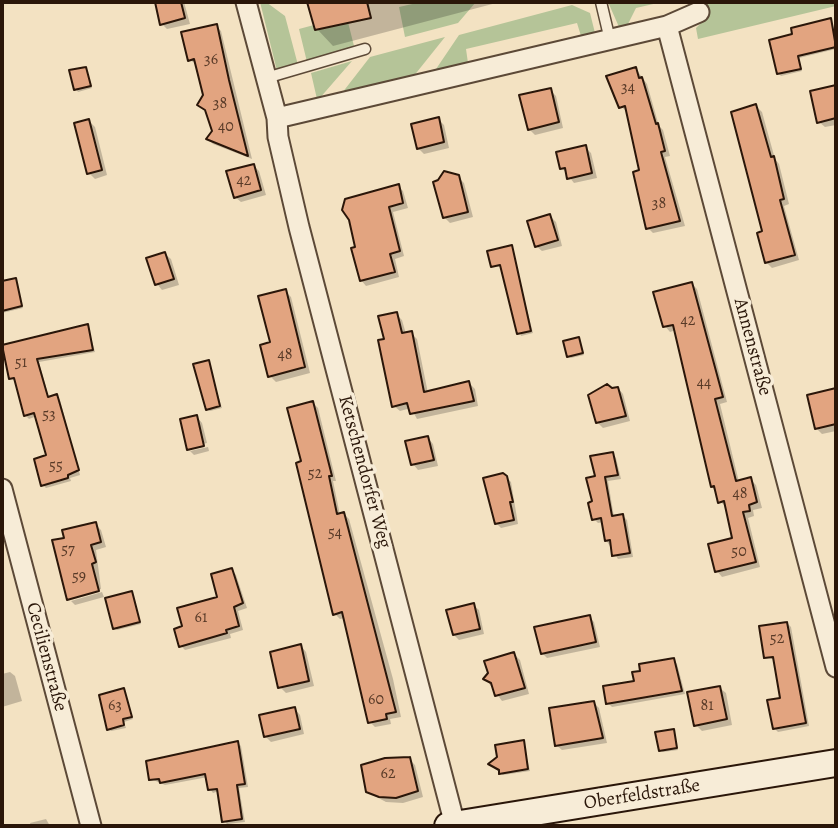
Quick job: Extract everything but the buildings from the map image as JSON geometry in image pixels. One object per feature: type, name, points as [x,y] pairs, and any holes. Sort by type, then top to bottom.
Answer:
[{"type":"street","name":"Ketschendorfer Weg","points":[[246,2],[277,118],[278,138],[299,227],[462,825]]},
{"type":"street","points":[[277,118],[667,26],[699,12]]},
{"type":"street","name":"Annenstraße","points":[[667,26],[836,667]]},
{"type":"street","name":"Cecilienstraße","points":[[2,489],[91,826]]},
{"type":"street","name":"Oberfeldstraße","points":[[462,825],[836,763]]},
{"type":"lane","points":[[601,2],[610,40]]},
{"type":"lane","points":[[266,78],[365,49]]},
{"type":"green space","points":[[260,2],[266,2],[285,16],[298,65],[277,71]]},
{"type":"green space","points":[[421,2],[476,2],[458,23],[405,37],[399,7]]},
{"type":"green space","points":[[608,2],[662,2],[636,8],[628,24],[619,27]]},
{"type":"green space","points":[[694,2],[836,2],[836,6],[698,39],[696,28],[701,23],[702,16]]},
{"type":"green space","points":[[572,5],[590,13],[595,33],[581,36],[577,23],[466,49],[468,63],[434,72],[459,35]]},
{"type":"green space","points":[[348,22],[355,50],[307,62],[299,29],[314,25],[315,30]]},
{"type":"green space","points":[[445,37],[413,77],[342,93],[370,57]]},
{"type":"green space","points":[[352,61],[319,99],[317,99],[311,73]]}]
